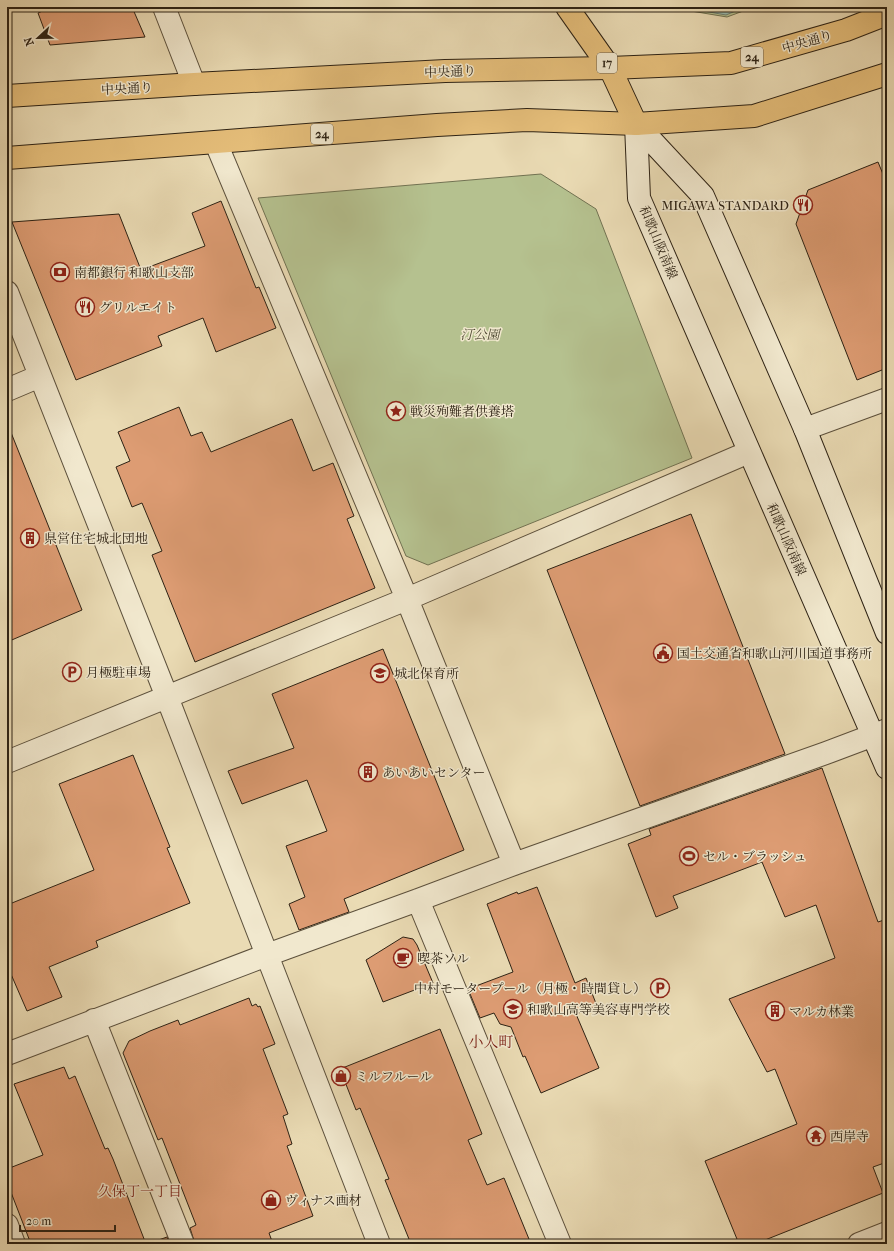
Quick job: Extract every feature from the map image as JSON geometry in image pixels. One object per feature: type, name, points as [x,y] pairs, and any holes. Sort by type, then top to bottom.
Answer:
[{"type":"main road","name":"17","points":[[567,7],[610,68],[636,124]]},
{"type":"main road","name":"中央通り","points":[[7,96],[194,84],[445,71],[610,68],[731,63],[846,30],[887,14]]},
{"type":"main road","name":"24","points":[[7,158],[436,125],[526,120],[636,124],[754,116],[887,74]]},
{"type":"street","points":[[164,7],[194,84]]},
{"type":"street","points":[[636,124],[703,196],[805,429],[887,633]]},
{"type":"street","name":"和歌山阪南線","points":[[636,124],[639,198],[749,452],[880,732],[887,768]]},
{"type":"street","points":[[216,143],[407,598],[514,864]]},
{"type":"street","points":[[7,292],[167,697],[379,1244]]},
{"type":"street","points":[[7,390],[40,376]]},
{"type":"street","points":[[805,429],[887,399]]},
{"type":"street","points":[[7,762],[407,598],[749,452]]},
{"type":"street","points":[[7,1054],[267,955],[514,864],[819,756],[880,732]]},
{"type":"street","points":[[418,900],[560,1244]]},
{"type":"street","points":[[94,1020],[183,1244]]},
{"type":"street","points":[[7,1225],[14,1244]]},
{"type":"street","points":[[859,1244],[887,1233]]},
{"type":"green space","points":[[667,7],[754,7],[727,17]]},
{"type":"green space","name":"汀公園","points":[[541,174],[596,209],[692,458],[428,565],[406,556],[258,198]]},
{"type":"water","points":[[681,7],[745,7],[726,15]]},
{"type":"building","points":[[52,7],[132,7],[145,37],[50,45],[38,13]]},
{"type":"building","points":[[878,162],[887,184],[887,368],[857,380],[796,224],[808,190]]},
{"type":"building","points":[[221,201],[256,288],[259,287],[276,328],[216,352],[203,318],[158,336],[162,346],[76,380],[12,222],[119,214],[141,270],[205,246],[192,213]]},
{"type":"building","points":[[179,407],[191,436],[202,432],[211,452],[292,419],[313,471],[333,463],[354,516],[347,519],[375,588],[195,662],[152,555],[162,551],[142,503],[132,507],[116,467],[130,461],[118,432]]},
{"type":"building","name":"県営住宅城北団地","points":[[7,425],[82,610],[7,642]]},
{"type":"building","name":"国土交通省和歌山河川国道事務所","points":[[691,514],[785,754],[640,806],[547,570]]},
{"type":"building","name":"あいあいセンター","points":[[383,649],[464,850],[344,899],[349,912],[299,930],[289,904],[305,897],[286,846],[327,831],[307,780],[242,804],[228,771],[294,748],[272,694]]},
{"type":"building","points":[[133,755],[170,847],[167,848],[190,903],[96,941],[98,947],[49,967],[62,997],[27,1011],[7,965],[7,905],[94,870],[59,784]]},
{"type":"building","points":[[822,768],[878,922],[887,919],[887,1162],[873,1167],[883,1193],[755,1244],[739,1244],[705,1161],[797,1124],[775,1069],[767,1072],[729,999],[835,958],[816,905],[785,917],[762,862],[673,896],[678,908],[656,917],[628,844],[651,835],[649,829]]},
{"type":"building","points":[[537,887],[575,983],[586,978],[597,1006],[576,1014],[599,1068],[541,1093],[525,1056],[523,1057],[511,1027],[500,1024],[494,1013],[480,1018],[468,989],[513,972],[487,904],[517,892],[518,894]]},
{"type":"building","points":[[403,937],[413,939],[417,945],[433,983],[383,1002],[366,960]]},
{"type":"building","points":[[249,998],[252,1006],[256,1004],[258,1007],[260,1006],[275,1044],[263,1049],[288,1114],[283,1116],[292,1144],[287,1146],[313,1216],[269,1233],[273,1244],[195,1244],[190,1228],[196,1225],[162,1138],[158,1140],[123,1053],[129,1041],[150,1031],[178,1020],[180,1025]]},
{"type":"building","points":[[440,1029],[482,1134],[468,1140],[487,1185],[504,1178],[531,1244],[411,1244],[385,1180],[389,1179],[360,1108],[356,1110],[340,1069]]},
{"type":"building","points":[[64,1067],[69,1079],[75,1076],[105,1149],[108,1148],[113,1159],[146,1244],[31,1244],[7,1182],[7,1169],[43,1155],[14,1084]]},
{"type":"building","points":[[167,1237],[170,1244],[153,1244],[153,1242]]},
{"type":"place","name":"MIGAWA STANDARD","points":[[803,205]]},
{"type":"place","name":"南都銀行 和歌山支部","points":[[60,272]]},
{"type":"place","name":"グリルエイト","points":[[85,307]]},
{"type":"place","name":"戦災殉難者供養塔","points":[[396,411]]},
{"type":"place","name":"県営住宅城北団地","points":[[30,538]]},
{"type":"place","name":"国土交通省和歌山河川国道事務所","points":[[663,653]]},
{"type":"place","name":"月極駐車場","points":[[72,672]]},
{"type":"place","name":"城北保育所","points":[[380,673]]},
{"type":"place","name":"あいあいセンター","points":[[368,772]]},
{"type":"place","name":"セル・ブラッシュ","points":[[689,856]]},
{"type":"place","name":"喫茶ソル","points":[[403,958]]},
{"type":"place","name":"中村モータープール（月極・時間貸し）","points":[[660,988]]},
{"type":"place","name":"和歌山高等美容専門学校","points":[[513,1009]]},
{"type":"place","name":"マルカ林業","points":[[775,1011]]},
{"type":"place","name":"ミルフルール","points":[[341,1076]]},
{"type":"place","name":"西岸寺","points":[[816,1136]]},
{"type":"place","name":"ヴィナス画材","points":[[271,1200]]},
{"type":"district","name":"小人町","points":[[491,1042]]},
{"type":"district","name":"久保丁一丁目","points":[[140,1191]]}]
